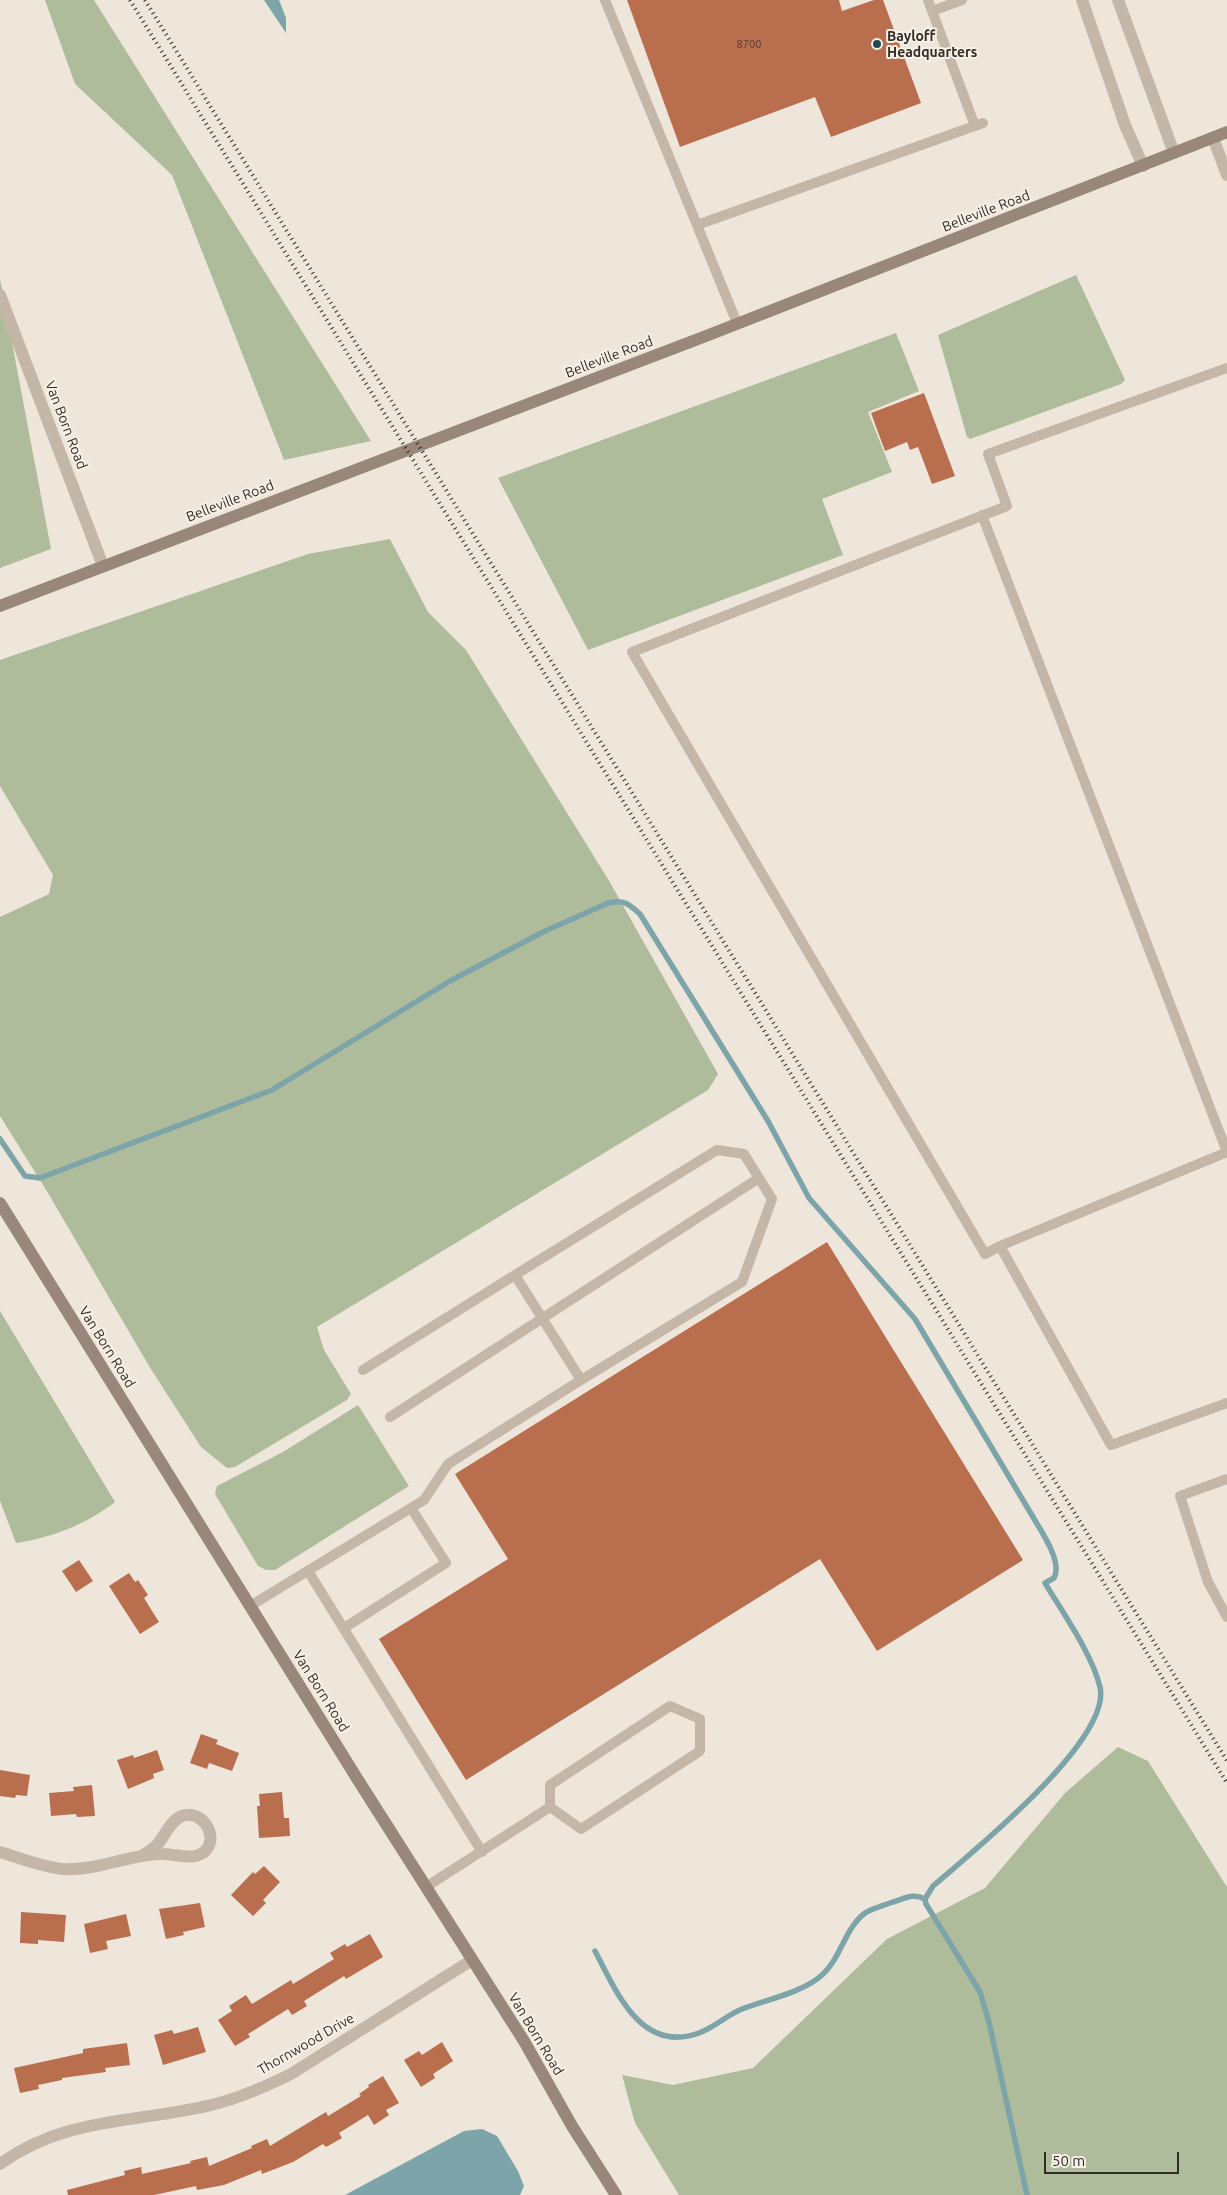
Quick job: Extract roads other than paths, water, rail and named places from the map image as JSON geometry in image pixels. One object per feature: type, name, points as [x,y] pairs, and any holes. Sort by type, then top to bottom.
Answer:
[{"type":"main road","name":"Belleville Road","points":[[0,606],[737,323],[1227,132]]},
{"type":"main road","name":"Van Born Road","points":[[0,1203],[524,2042],[572,2126],[616,2195]]},
{"type":"street","points":[[1082,0],[1125,126],[1143,166]]},
{"type":"street","points":[[1118,0],[1174,153]]},
{"type":"street","points":[[1213,138],[1227,175]]},
{"type":"street","name":"Van Born Road","points":[[0,295],[103,566]]},
{"type":"street","points":[[0,1852],[46,1865],[72,1869],[91,1868],[143,1856],[168,1854],[196,1856],[205,1852],[209,1845],[209,1830],[201,1819],[195,1815],[181,1816],[175,1820],[157,1845],[143,1856]]},
{"type":"street","name":"Thornwood Drive","points":[[0,2164],[30,2146],[86,2125],[201,2108],[240,2097],[291,2074],[472,1960]]},
{"type":"lane","points":[[605,0],[737,323]]},
{"type":"lane","points":[[697,225],[979,125],[928,0]]},
{"type":"lane","points":[[932,11],[962,0]]},
{"type":"lane","points":[[982,515],[1227,1152],[1000,1246],[985,1254],[632,652],[982,515],[1007,506],[988,454],[1227,368]]},
{"type":"lane","points":[[250,1606],[424,1500],[448,1464],[742,1282],[772,1199],[744,1154],[717,1150],[363,1370]]},
{"type":"lane","points":[[390,1417],[759,1178]]},
{"type":"lane","points":[[1000,1246],[1111,1445],[1227,1403]]},
{"type":"lane","points":[[515,1275],[581,1380]]},
{"type":"lane","points":[[1227,1479],[1180,1496],[1208,1582],[1227,1617]]},
{"type":"lane","points":[[344,1628],[446,1563],[411,1508]]},
{"type":"lane","points":[[308,1571],[482,1852]]},
{"type":"lane","points":[[670,1706],[700,1719],[700,1751],[581,1829],[550,1807],[550,1784],[670,1706]]},
{"type":"lane","points":[[426,1887],[550,1807]]},
{"type":"water","points":[[264,0],[279,0],[286,18],[286,33]]},
{"type":"water","points":[[482,2129],[497,2136],[518,2171],[524,2186],[520,2195],[345,2195],[464,2131]]},
{"type":"waterway","points":[[0,1139],[25,1176],[40,1178],[272,1090],[450,981],[543,932],[608,903],[626,903],[640,914],[768,1121],[809,1198],[915,1319],[1041,1530],[1056,1564],[1054,1578],[1045,1583],[1091,1661],[1100,1687],[1098,1709],[1084,1736],[1062,1765],[1006,1823],[933,1886],[925,1899],[926,1904],[980,1992],[989,2022],[1027,2195]]},
{"type":"waterway","points":[[595,1951],[612,1984],[633,2015],[646,2027],[661,2035],[679,2037],[699,2033],[742,2009],[784,1995],[814,1981],[828,1968],[858,1919],[865,1913],[909,1897],[917,1896],[925,1899]]},
{"type":"railway","points":[[130,0],[1227,1783]]},
{"type":"railway","points":[[145,0],[1227,1761]]},
{"type":"place","name":"Bayloff Headquarters","points":[[877,44]]}]
